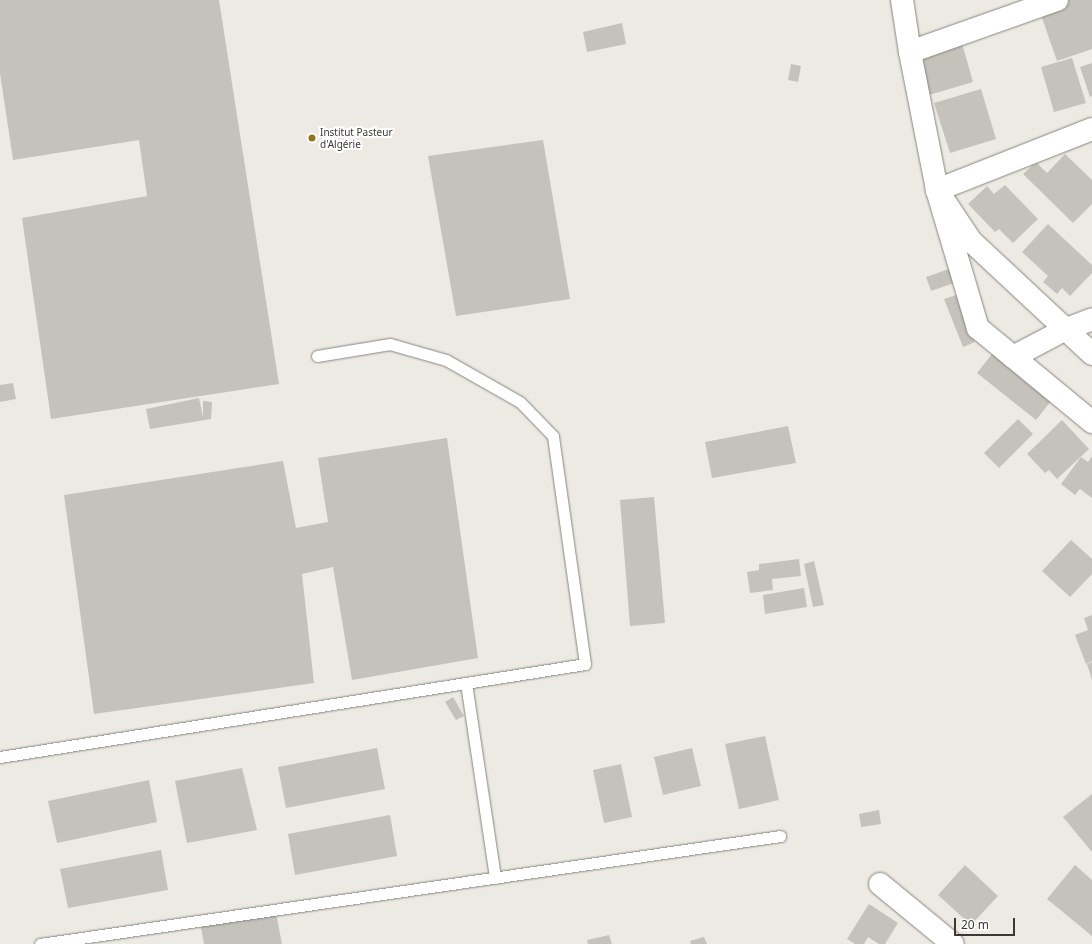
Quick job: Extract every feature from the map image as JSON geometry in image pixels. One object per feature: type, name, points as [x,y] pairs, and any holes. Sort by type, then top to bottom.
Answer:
[{"type":"street","points":[[902,0],[910,52],[937,190],[978,328],[1092,422]]},
{"type":"street","points":[[910,52],[1057,0]]},
{"type":"street","points":[[937,190],[1092,129]]},
{"type":"street","points":[[937,190],[971,241],[1064,330],[1092,354]]},
{"type":"street","points":[[1013,357],[1064,330],[1092,319]]},
{"type":"street","points":[[880,884],[953,944]]},
{"type":"lane","points":[[0,757],[585,664],[553,436],[520,402],[446,360],[390,344],[317,356]]},
{"type":"lane","points":[[466,683],[495,878]]},
{"type":"lane","points":[[40,944],[780,836]]},
{"type":"building","points":[[0,0],[219,0],[279,384],[51,419],[22,218],[147,196],[139,140],[13,160],[0,73]]},
{"type":"building","points":[[1069,0],[1092,0],[1092,49],[1057,61],[1040,12]]},
{"type":"building","points":[[622,23],[626,44],[587,52],[583,32]]},
{"type":"building","points":[[961,40],[973,82],[929,95],[917,53]]},
{"type":"building","points":[[1072,58],[1086,103],[1054,112],[1041,67]]},
{"type":"building","points":[[1092,63],[1092,96],[1090,97],[1080,67]]},
{"type":"building","points":[[791,64],[801,66],[798,82],[788,80]]},
{"type":"building","points":[[981,89],[996,139],[950,153],[934,103]]},
{"type":"building","points":[[543,140],[570,299],[456,316],[428,156]]},
{"type":"building","points":[[1065,154],[1092,180],[1092,204],[1073,223],[1023,174],[1036,162],[1047,173]]},
{"type":"building","points":[[1005,185],[1038,219],[1013,243],[999,229],[995,232],[968,204],[987,186],[994,194]]},
{"type":"building","points":[[1048,224],[1092,265],[1092,273],[1070,296],[1062,288],[1057,294],[1043,282],[1048,276],[1022,252]]},
{"type":"building","points":[[949,269],[954,283],[931,291],[926,277]]},
{"type":"building","points":[[956,295],[975,342],[963,347],[944,299]]},
{"type":"building","points":[[996,349],[1055,396],[1036,420],[977,373]]},
{"type":"building","points":[[13,383],[16,399],[0,402],[0,385]]},
{"type":"building","points":[[199,398],[203,417],[203,401],[212,402],[211,419],[150,429],[146,409]]},
{"type":"building","points":[[1018,419],[1033,434],[999,468],[984,453]]},
{"type":"building","points":[[1062,420],[1089,449],[1057,479],[1049,470],[1045,473],[1027,454]]},
{"type":"building","points":[[788,426],[796,463],[712,478],[705,442]]},
{"type":"building","points":[[447,438],[478,658],[352,680],[333,567],[302,574],[314,683],[94,714],[64,495],[283,461],[296,528],[328,522],[318,458]]},
{"type":"building","points":[[1092,456],[1092,498],[1080,489],[1075,495],[1061,484],[1081,457],[1088,462]]},
{"type":"building","points":[[654,497],[665,623],[630,626],[620,500]]},
{"type":"building","points":[[1071,540],[1092,559],[1092,574],[1070,597],[1042,571]]},
{"type":"building","points":[[799,559],[801,576],[772,579],[773,590],[750,593],[747,572],[759,570],[759,564]]},
{"type":"building","points":[[814,561],[824,605],[813,607],[804,564]]},
{"type":"building","points":[[804,588],[807,607],[765,614],[763,595]]},
{"type":"building","points":[[1092,615],[1092,661],[1086,664],[1075,635],[1088,630],[1084,618]]},
{"type":"building","points":[[1092,662],[1092,680],[1087,664]]},
{"type":"building","points":[[453,697],[464,716],[456,720],[445,702]]},
{"type":"building","points":[[765,736],[779,800],[739,809],[725,744]]},
{"type":"building","points":[[377,748],[385,789],[286,808],[278,767]]},
{"type":"building","points":[[692,748],[701,786],[663,795],[654,757]]},
{"type":"building","points":[[621,764],[632,817],[604,823],[593,770]]},
{"type":"building","points":[[242,768],[257,830],[187,843],[175,781]]},
{"type":"building","points":[[149,780],[157,822],[57,843],[48,801]]},
{"type":"building","points":[[1092,794],[1092,852],[1063,817]]},
{"type":"building","points":[[879,810],[881,824],[861,827],[859,814]]},
{"type":"building","points":[[390,815],[397,856],[295,875],[288,834]]},
{"type":"building","points":[[161,850],[168,890],[68,908],[60,869]]},
{"type":"building","points":[[965,865],[998,896],[971,925],[938,895]]},
{"type":"building","points":[[1075,865],[1092,880],[1092,936],[1047,899]]},
{"type":"building","points":[[869,904],[898,923],[885,944],[879,944],[868,937],[864,944],[855,944],[847,939]]},
{"type":"building","points":[[276,913],[282,944],[204,944],[201,927]]},
{"type":"building","points":[[609,935],[612,944],[588,944],[587,940]]},
{"type":"building","points":[[704,937],[707,944],[691,944],[690,941]]},
{"type":"place","name":"Institut Pasteur d'Algérie","points":[[312,138]]}]
